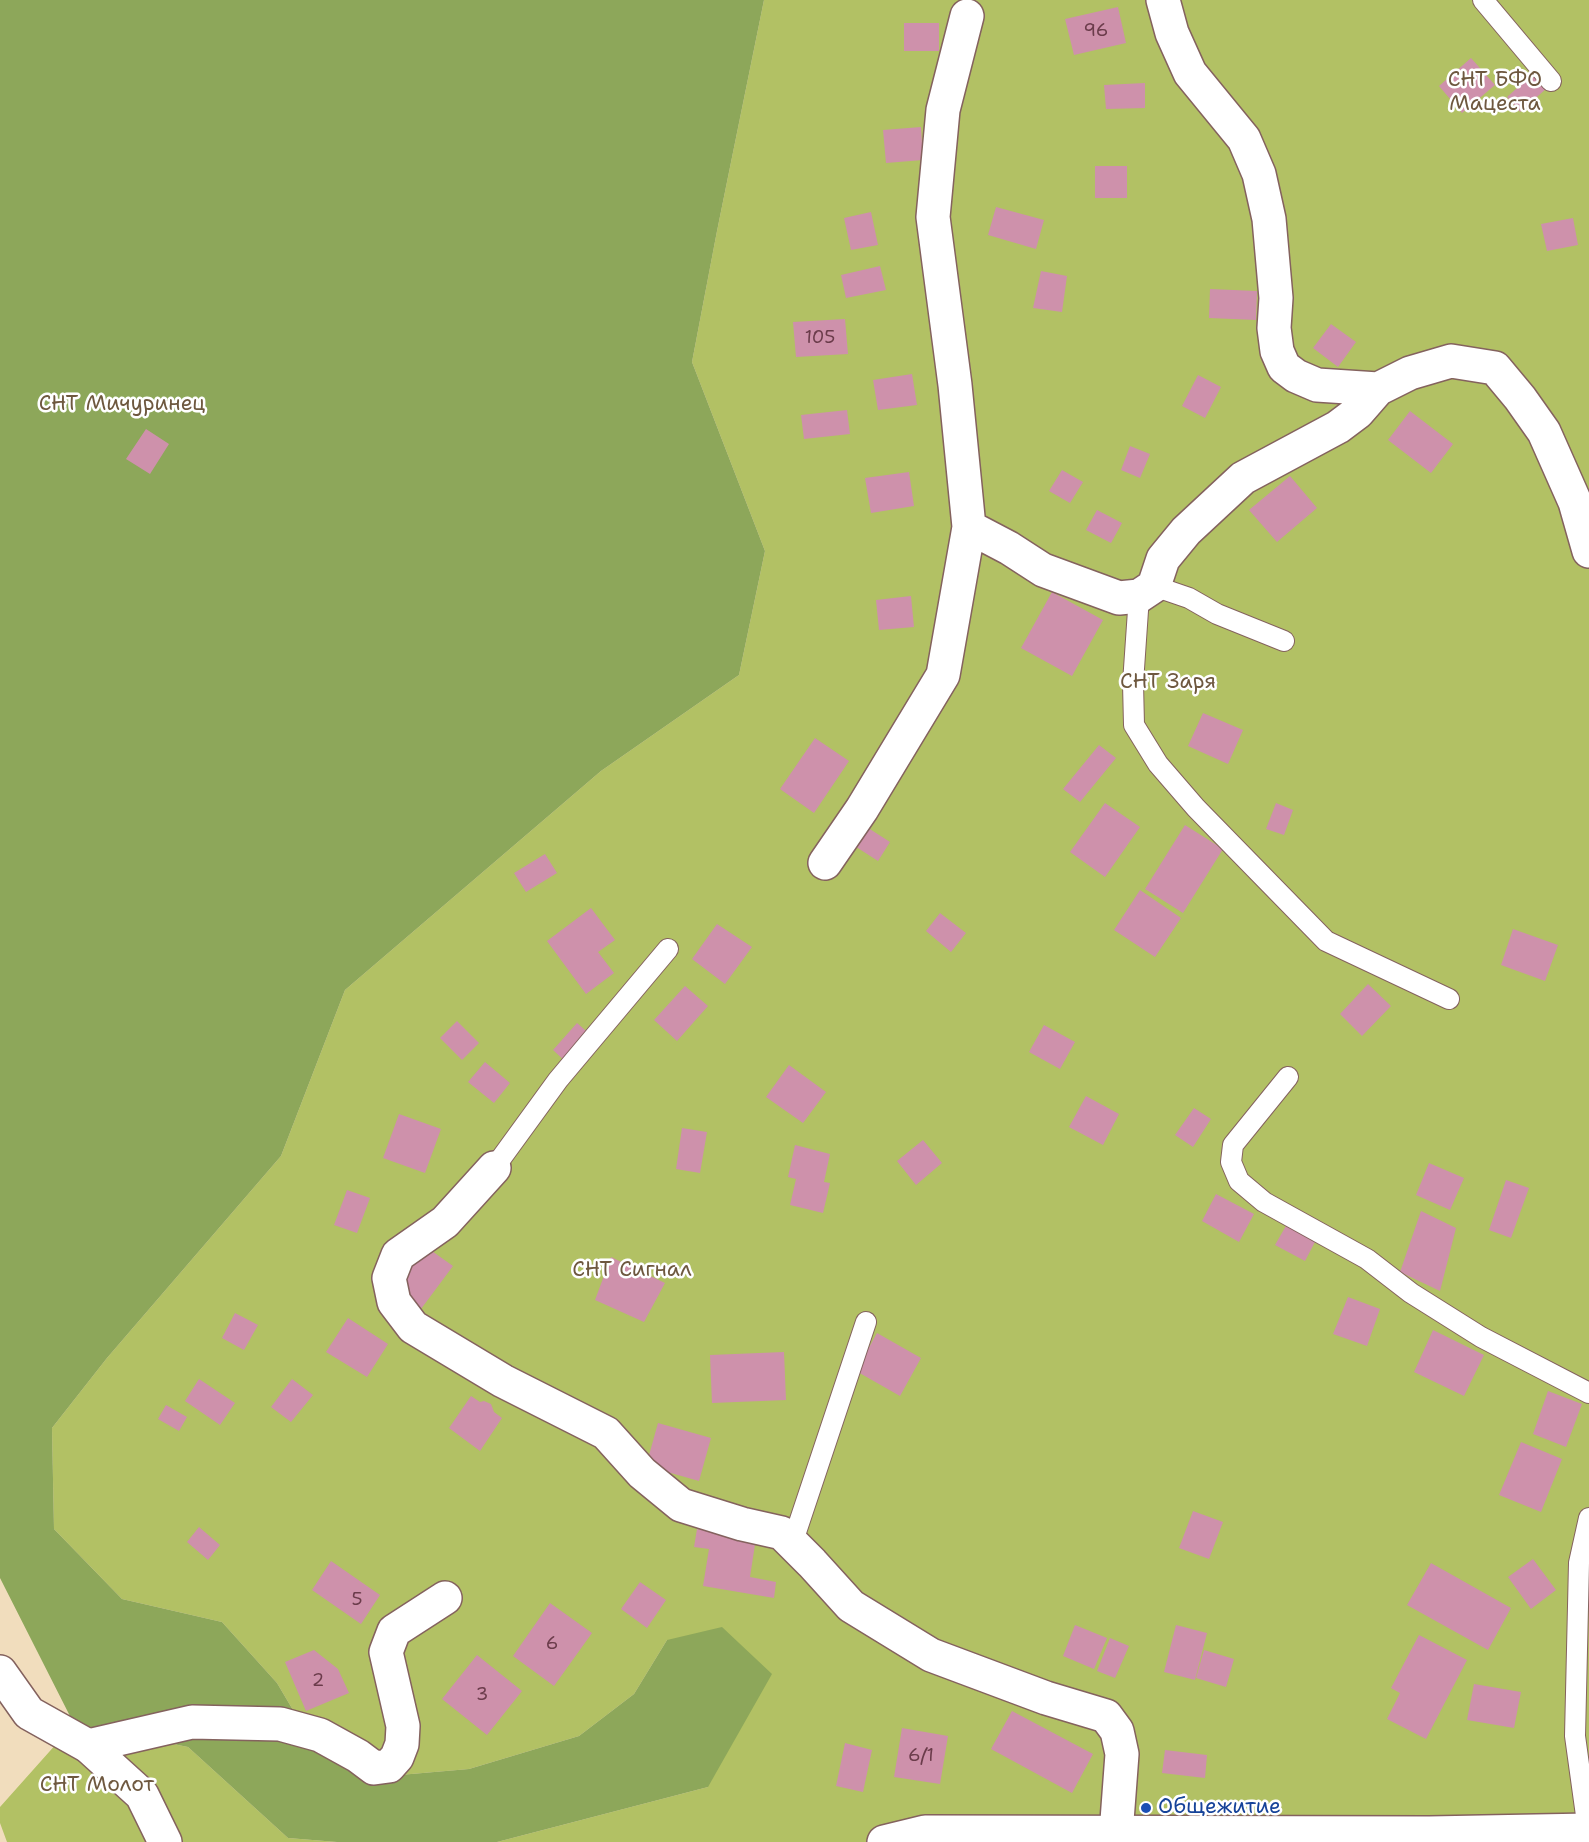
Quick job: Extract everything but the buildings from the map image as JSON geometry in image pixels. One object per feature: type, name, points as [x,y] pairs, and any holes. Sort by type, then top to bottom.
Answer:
[{"type":"street","points":[[1163,0],[1172,33],[1190,73],[1244,139],[1259,174],[1269,219],[1276,298],[1274,328],[1277,351],[1284,367],[1296,376],[1317,385],[1378,389]]},
{"type":"street","points":[[825,863],[862,809],[944,675],[969,527],[955,385],[933,218],[943,110],[967,16]]},
{"type":"street","points":[[969,527],[1009,548],[1043,570],[1119,598],[1146,591],[1164,559],[1185,531],[1243,478],[1338,427],[1358,412],[1378,389],[1410,374],[1451,361],[1495,368],[1520,398],[1544,432],[1575,502],[1589,550]]},
{"type":"street","points":[[494,1168],[446,1222],[398,1255],[388,1278],[394,1302],[413,1327],[503,1381],[606,1432],[642,1473],[681,1505],[742,1524],[782,1533],[851,1606],[931,1655],[1046,1698],[1106,1716],[1117,1731],[1122,1754],[1116,1834]]},
{"type":"street","points":[[88,1746],[192,1722],[280,1724],[320,1735],[358,1755],[374,1768],[389,1766],[397,1757],[402,1744],[403,1726],[386,1652],[394,1631],[445,1598]]},
{"type":"street","points":[[0,1672],[28,1713],[88,1746],[142,1795],[165,1842]]},
{"type":"street","points":[[884,1842],[925,1832],[1116,1834],[1589,1830]]},
{"type":"lane","points":[[1483,0],[1551,81]]},
{"type":"lane","points":[[1284,641],[1217,614],[1189,598],[1146,591],[1133,683],[1134,725],[1158,764],[1196,808],[1326,941],[1449,999]]},
{"type":"lane","points":[[494,1168],[558,1080],[668,949]]},
{"type":"lane","points":[[1288,1077],[1233,1145],[1231,1162],[1239,1181],[1264,1202],[1367,1259],[1411,1293],[1481,1337],[1589,1393]]},
{"type":"lane","points":[[792,1544],[866,1322]]},
{"type":"lane","points":[[1589,1518],[1579,1563],[1575,1737],[1589,1830]]},
{"type":"green space","name":"СНТ Мичуринец","points":[[0,0],[764,0],[692,362],[765,551],[739,675],[601,771],[345,990],[281,1156],[107,1358],[52,1428],[54,1529],[122,1599],[222,1622],[277,1683],[319,1754],[365,1778],[469,1769],[579,1736],[634,1694],[667,1640],[722,1627],[772,1674],[708,1787],[497,1842],[337,1842],[288,1838],[188,1747],[74,1724],[0,1578]]},
{"type":"green space","name":"СНТ Заря","points":[[764,0],[1589,0],[1589,1842],[497,1842],[708,1787],[667,1640],[634,1694],[579,1736],[469,1769],[365,1778],[319,1754],[277,1683],[222,1622],[122,1599],[54,1529],[52,1428],[107,1358],[281,1156],[345,990],[601,771],[739,675],[765,551],[692,362]]},
{"type":"green space","name":"СНТ Молот","points":[[74,1724],[188,1747],[288,1838],[337,1842],[7,1842],[0,1823],[0,1807]]},
{"type":"place","name":"Общежитие","points":[[1146,1808]]},
{"type":"park label","name":"СНТ БФО Мацеста","points":[[1495,93]]},
{"type":"park label","name":"СНТ Сигнал","points":[[632,1271]]}]
